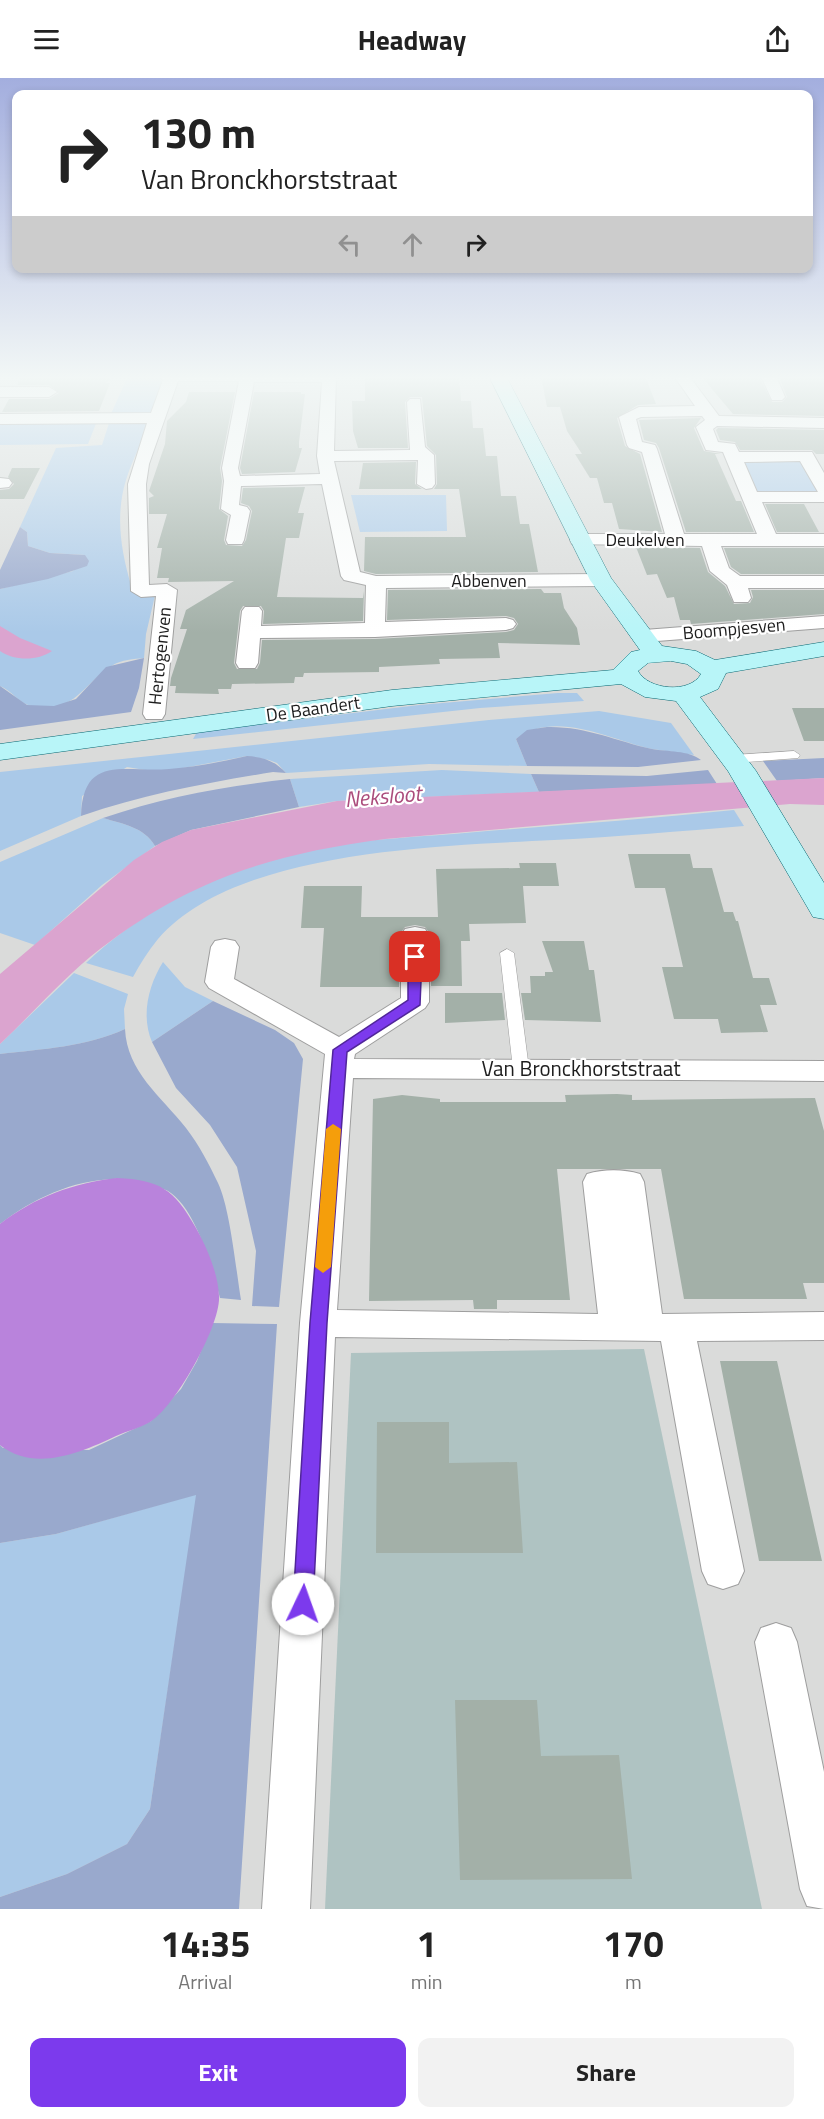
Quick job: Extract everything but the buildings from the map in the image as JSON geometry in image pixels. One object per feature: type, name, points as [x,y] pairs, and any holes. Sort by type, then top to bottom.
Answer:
[{"type":"street","name":"Hertogenven","points":[[142,461],[137,484],[136,523],[141,591],[167,590],[154,714]]},
{"type":"street","points":[[231,461],[230,468],[233,481],[230,509],[241,512],[235,540]]},
{"type":"street","name":"Abbenven","points":[[326,461],[351,576],[376,582],[601,580]]},
{"type":"street","points":[[426,461],[426,484]]},
{"type":"street","points":[[542,461],[579,540],[601,580],[649,645],[693,658],[710,668],[714,674],[713,681],[707,687],[683,694],[648,690],[632,683],[626,676],[625,669],[649,645]]},
{"type":"street","points":[[653,461],[676,540]]},
{"type":"street","points":[[736,461],[769,540]]},
{"type":"street","points":[[809,461],[824,488]]},
{"type":"street","points":[[233,481],[328,479]]},
{"type":"street","points":[[752,497],[824,497]]},
{"type":"street","name":"Deukelven","points":[[579,540],[824,540]]},
{"type":"street","name":"Deukelven","points":[[710,540],[720,571],[738,590],[824,582]]},
{"type":"street","points":[[375,631],[376,582]]},
{"type":"street","points":[[247,663],[252,611]]},
{"type":"street","name":"Boompjesven","points":[[649,645],[824,622]]},
{"type":"street","points":[[250,632],[375,631],[398,627],[506,624]]},
{"type":"street","points":[[710,668],[824,648]]},
{"type":"street","name":"De Baandert","points":[[0,752],[392,698],[626,676]]},
{"type":"street","points":[[683,694],[702,714],[739,767],[769,813],[824,910]]},
{"type":"street","points":[[286,1909],[318,1323],[339,1059],[415,1002],[415,935]]},
{"type":"street","name":"Van Bronckhorststraat","points":[[225,947],[219,982],[339,1059],[521,1069],[824,1071]]},
{"type":"street","points":[[318,1323],[646,1328],[824,1326]]},
{"type":"street","points":[[646,1328],[723,1571]]},
{"type":"street","points":[[777,1641],[824,1889]]},
{"type":"lane","points":[[739,767],[794,755]]},
{"type":"lane","points":[[507,953],[521,1069]]},
{"type":"shaded area","points":[[0,461],[824,461],[824,1909],[0,1909]]},
{"type":"shaded area","points":[[50,461],[133,461],[121,506],[124,559],[131,585],[157,587],[146,634],[144,658],[113,665],[77,696],[58,706],[46,708],[31,706],[0,686],[0,589],[73,571],[85,555],[50,553],[28,546],[27,532],[20,527]]},
{"type":"shaded area","points":[[743,461],[808,461],[824,492],[758,496]]},
{"type":"shaded area","points":[[351,495],[446,495],[447,531],[360,532]]},
{"type":"shaded area","points":[[20,527],[27,532],[28,546],[50,553],[85,555],[89,561],[87,566],[48,579],[0,589],[0,570]]},
{"type":"shaded area","points":[[0,626],[20,638],[52,651],[40,657],[12,657],[0,651]]},
{"type":"shaded area","points":[[144,658],[139,688],[131,712],[0,730],[0,686],[27,705],[54,706],[76,699],[106,667]]},
{"type":"shaded area","points":[[577,693],[584,701],[480,708],[193,739],[197,732],[419,705]]},
{"type":"shaded area","points":[[599,711],[671,723],[694,755],[652,749],[583,729],[548,727],[532,730],[516,739],[527,766],[429,764],[286,773],[277,763],[247,756],[178,769],[151,771],[127,767],[82,796],[81,816],[0,851],[0,772],[489,720]]},
{"type":"shaded area","points":[[547,727],[587,731],[652,749],[684,753],[701,760],[638,767],[527,766],[516,739],[527,730]]},
{"type":"shaded area","points":[[247,756],[269,760],[286,773],[273,772],[176,790],[81,816],[89,783],[98,774],[109,770],[179,768]]},
{"type":"shaded area","points":[[824,758],[824,778],[777,781],[763,761]]},
{"type":"shaded area","points":[[442,770],[531,774],[539,792],[337,801],[299,807],[290,779]]},
{"type":"shaded area","points":[[708,770],[717,784],[539,792],[531,774],[647,776]]},
{"type":"shaded area","points":[[824,778],[824,805],[790,804],[385,839],[306,853],[234,873],[167,904],[100,949],[74,971],[0,1044],[0,974],[134,860],[162,842],[191,830],[337,801]]},
{"type":"shaded area","points":[[290,779],[299,807],[191,830],[155,846],[139,830],[103,818],[195,793]]},
{"type":"shaded area","points":[[734,810],[744,826],[400,850],[343,858],[288,870],[237,886],[193,909],[158,939],[133,977],[86,963],[110,941],[165,904],[225,876],[287,855],[377,840]]},
{"type":"shaded area","points":[[103,818],[139,830],[155,846],[102,885],[35,945],[0,933],[0,862]]},
{"type":"shaded area","points":[[163,962],[185,987],[213,1001],[152,1042],[147,1022],[148,1001],[153,981]]},
{"type":"shaded area","points":[[74,973],[128,994],[124,1009],[125,1029],[79,1044],[0,1054],[0,1044]]},
{"type":"shaded area","points":[[213,1001],[275,1030],[294,1043],[303,1059],[279,1307],[252,1306],[256,1251],[237,1167],[210,1125],[176,1088],[152,1042]]},
{"type":"shaded area","points":[[125,1029],[127,1044],[139,1071],[191,1134],[218,1183],[229,1223],[241,1300],[220,1298],[195,1224],[178,1199],[163,1189],[118,1179],[83,1183],[39,1199],[0,1224],[0,1054],[79,1044]]},
{"type":"shaded area","points":[[117,1178],[155,1184],[173,1196],[188,1215],[204,1244],[217,1278],[218,1309],[213,1326],[195,1364],[172,1400],[150,1422],[74,1453],[43,1459],[28,1458],[0,1445],[0,1224],[27,1206],[55,1193],[101,1180]]},
{"type":"shaded area","points":[[212,1323],[277,1324],[239,1909],[0,1909],[0,1897],[67,1874],[127,1844],[150,1809],[196,1495],[56,1534],[0,1543],[0,1445],[3,1448],[89,1450],[151,1421],[181,1389],[197,1361]]},
{"type":"shaded area","points":[[644,1349],[762,1909],[325,1909],[351,1353]]},
{"type":"shaded area","points":[[197,1494],[150,1809],[127,1844],[67,1874],[0,1897],[0,1543],[56,1534]]},
{"type":"slow traffic","points":[[323,1267],[333,1129]]},
{"type":"route","points":[[303,1604],[318,1323],[340,1050],[415,1002],[415,957]]},
{"type":"water label","name":"Neksloot","points":[[383,796]]}]
